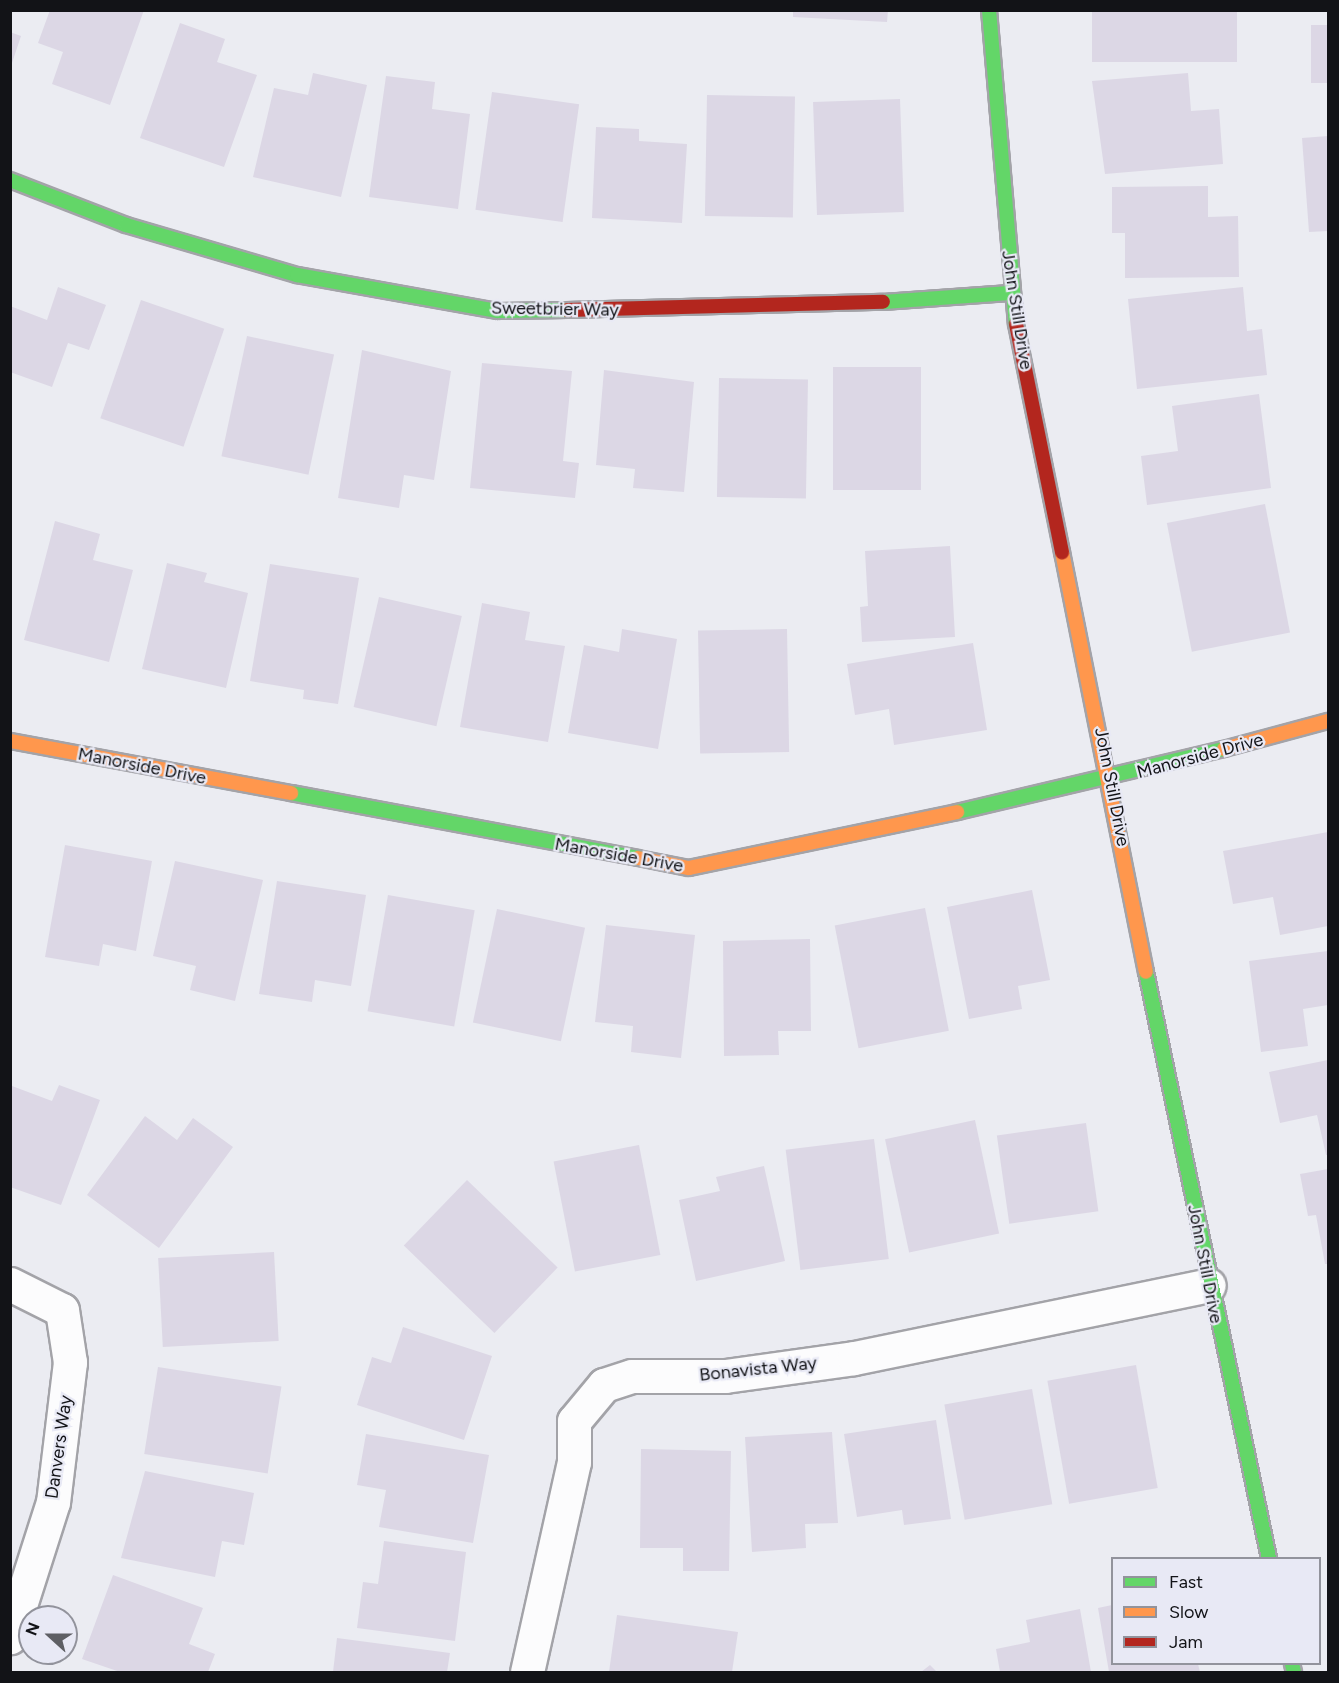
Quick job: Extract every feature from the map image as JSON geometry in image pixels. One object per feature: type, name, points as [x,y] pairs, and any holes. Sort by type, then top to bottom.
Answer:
[{"type":"street","name":"John Still Drive","points":[[989,10],[1010,293],[1111,780],[1209,1285],[1269,1557]]},
{"type":"street","name":"Sweetbrier Way","points":[[10,180],[126,225],[297,275],[498,311],[786,308],[1010,293]]},
{"type":"street","name":"Manorside Drive","points":[[10,741],[689,868],[1111,780],[1329,720]]},
{"type":"street","name":"Danvers Way","points":[[10,1284],[62,1310],[70,1362],[52,1502],[10,1636]]},
{"type":"street","name":"Bonavista Way","points":[[527,1672],[574,1462],[574,1421],[604,1385],[632,1376],[725,1376],[854,1358],[1209,1285]]},
{"type":"building","points":[[50,10],[144,10],[110,105],[52,84],[63,52],[38,43]]},
{"type":"building","points":[[793,10],[888,10],[887,22],[793,17]]},
{"type":"building","points":[[1092,10],[1237,10],[1237,62],[1092,62]]},
{"type":"building","points":[[180,23],[225,39],[217,62],[257,75],[224,167],[140,138]]},
{"type":"building","points":[[1311,25],[1328,25],[1328,83],[1311,83]]},
{"type":"building","points":[[10,32],[21,36],[11,66],[10,66]]},
{"type":"building","points":[[313,73],[367,85],[341,197],[253,177],[274,88],[308,95]]},
{"type":"building","points":[[1188,73],[1191,111],[1219,109],[1223,164],[1105,174],[1092,81]]},
{"type":"building","points":[[386,76],[435,82],[432,109],[470,114],[458,209],[369,197]]},
{"type":"building","points":[[492,92],[579,104],[563,222],[475,210]]},
{"type":"building","points":[[707,95],[795,97],[793,218],[705,216]]},
{"type":"building","points":[[900,99],[904,212],[817,215],[813,102]]},
{"type":"building","points":[[596,127],[639,129],[639,141],[687,144],[682,223],[592,218]]},
{"type":"building","points":[[1328,136],[1328,231],[1309,232],[1302,138]]},
{"type":"building","points":[[1208,186],[1208,217],[1238,216],[1239,277],[1125,278],[1125,233],[1112,233],[1112,187]]},
{"type":"building","points":[[58,287],[106,305],[89,350],[68,343],[52,387],[10,372],[10,306],[47,320]]},
{"type":"building","points":[[1243,287],[1247,331],[1262,329],[1267,375],[1137,389],[1128,299]]},
{"type":"building","points":[[141,300],[224,329],[184,447],[100,418]]},
{"type":"building","points":[[247,336],[334,355],[308,475],[221,456]]},
{"type":"building","points":[[362,350],[451,371],[434,480],[404,475],[399,508],[338,498]]},
{"type":"building","points":[[482,363],[572,371],[563,461],[579,463],[575,498],[470,488]]},
{"type":"building","points":[[833,367],[921,367],[921,490],[833,490]]},
{"type":"building","points":[[604,370],[694,382],[684,492],[633,488],[635,469],[596,465]]},
{"type":"building","points":[[719,378],[808,380],[806,499],[717,497]]},
{"type":"building","points":[[1259,394],[1271,488],[1147,505],[1141,456],[1178,451],[1172,406]]},
{"type":"building","points":[[1265,504],[1290,633],[1192,652],[1167,523]]},
{"type":"building","points":[[55,521],[100,534],[93,560],[133,570],[109,662],[24,640]]},
{"type":"building","points":[[950,546],[955,637],[862,642],[860,607],[868,606],[865,551]]},
{"type":"building","points":[[167,563],[207,573],[204,582],[248,593],[226,688],[142,669]]},
{"type":"building","points":[[270,564],[359,578],[338,704],[303,699],[304,690],[250,681]]},
{"type":"building","points":[[379,597],[462,616],[436,726],[354,707]]},
{"type":"building","points":[[482,603],[530,612],[525,640],[565,646],[548,742],[460,727]]},
{"type":"building","points":[[622,629],[677,639],[658,749],[568,733],[584,645],[619,652]]},
{"type":"building","points":[[787,629],[789,752],[700,754],[698,631]]},
{"type":"building","points":[[973,643],[987,730],[894,745],[889,709],[855,715],[847,664]]},
{"type":"building","points":[[1328,832],[1328,926],[1280,935],[1273,897],[1233,904],[1223,851]]},
{"type":"building","points":[[65,845],[152,861],[136,951],[103,944],[99,966],[45,957]]},
{"type":"building","points":[[175,861],[263,880],[235,1001],[190,990],[196,966],[153,956]]},
{"type":"building","points":[[277,881],[366,895],[351,986],[315,980],[312,1002],[259,994]]},
{"type":"building","points":[[1032,890],[1050,980],[1018,986],[1022,1009],[969,1019],[947,907]]},
{"type":"building","points":[[388,895],[475,910],[454,1026],[368,1011]]},
{"type":"building","points":[[925,908],[949,1031],[859,1048],[835,926]]},
{"type":"building","points":[[497,909],[585,928],[561,1041],[473,1022]]},
{"type":"building","points":[[606,925],[695,935],[681,1058],[631,1052],[633,1026],[595,1022]]},
{"type":"building","points":[[810,939],[811,1031],[778,1031],[779,1055],[724,1056],[723,941]]},
{"type":"building","points":[[1328,951],[1328,1005],[1303,1009],[1308,1046],[1261,1052],[1249,961]]},
{"type":"building","points":[[1328,1060],[1328,1155],[1326,1155],[1317,1115],[1280,1123],[1269,1072]]},
{"type":"building","points":[[59,1085],[100,1100],[61,1205],[10,1187],[12,1086],[52,1101]]},
{"type":"building","points":[[145,1116],[177,1140],[193,1118],[233,1147],[159,1248],[87,1195]]},
{"type":"building","points":[[975,1120],[999,1233],[909,1253],[885,1139]]},
{"type":"building","points":[[1086,1123],[1098,1211],[1009,1224],[997,1136]]},
{"type":"building","points":[[874,1139],[889,1259],[800,1270],[786,1150]]},
{"type":"building","points":[[639,1145],[660,1255],[575,1272],[554,1162]]},
{"type":"building","points":[[764,1166],[785,1261],[696,1281],[679,1200],[720,1191],[716,1177]]},
{"type":"building","points":[[1328,1169],[1328,1264],[1325,1264],[1316,1215],[1308,1216],[1300,1174]]},
{"type":"building","points":[[467,1180],[558,1268],[494,1333],[404,1245]]},
{"type":"building","points":[[274,1252],[279,1341],[163,1347],[158,1258]]},
{"type":"building","points":[[403,1327],[492,1356],[464,1440],[357,1405],[372,1357],[391,1363]]},
{"type":"building","points":[[1136,1365],[1158,1488],[1069,1504],[1047,1381]]},
{"type":"building","points":[[158,1367],[281,1387],[268,1473],[144,1454]]},
{"type":"building","points":[[1032,1389],[1052,1504],[965,1520],[944,1404]]},
{"type":"building","points":[[936,1420],[951,1519],[904,1525],[902,1510],[857,1517],[844,1434]]},
{"type":"building","points":[[832,1432],[838,1523],[805,1524],[806,1548],[752,1552],[745,1437]]},
{"type":"building","points":[[366,1434],[489,1455],[473,1543],[379,1527],[386,1490],[357,1485]]},
{"type":"building","points":[[641,1449],[731,1451],[729,1571],[683,1571],[683,1548],[640,1548]]},
{"type":"building","points":[[145,1471],[254,1493],[244,1545],[222,1541],[215,1577],[121,1558]]},
{"type":"building","points":[[384,1541],[466,1552],[455,1641],[357,1628],[363,1582],[378,1584]]},
{"type":"building","points":[[113,1575],[203,1608],[189,1644],[215,1654],[208,1672],[120,1672],[82,1659]]},
{"type":"building","points":[[1111,1605],[1111,1665],[1198,1665],[1200,1672],[1109,1672],[1098,1608]]},
{"type":"building","points":[[1080,1609],[1091,1672],[1000,1672],[996,1649],[1030,1642],[1026,1620]]},
{"type":"building","points":[[617,1615],[738,1632],[732,1672],[609,1672]]},
{"type":"building","points":[[337,1638],[450,1653],[447,1672],[333,1672]]},
{"type":"building","points":[[930,1665],[937,1672],[921,1672]]},
{"type":"traffic: fast","points":[[989,10],[1016,324]]},
{"type":"traffic: fast","points":[[10,180],[126,225],[297,275],[498,311],[567,310]]},
{"type":"traffic: fast","points":[[883,302],[1010,293]]},
{"type":"traffic: fast","points":[[957,812],[1224,749]]},
{"type":"traffic: fast","points":[[291,793],[638,858]]},
{"type":"traffic: fast","points":[[1146,972],[1269,1557]]},
{"type":"traffic: fast","points":[[1292,1665],[1294,1672]]},
{"type":"traffic: slow","points":[[1062,552],[1146,972]]},
{"type":"traffic: slow","points":[[1224,749],[1328,721]]},
{"type":"traffic: slow","points":[[10,741],[291,793]]},
{"type":"traffic: slow","points":[[638,858],[689,868],[957,812]]},
{"type":"traffic: jam","points":[[567,310],[883,302]]},
{"type":"traffic: jam","points":[[1016,324],[1062,552]]}]
